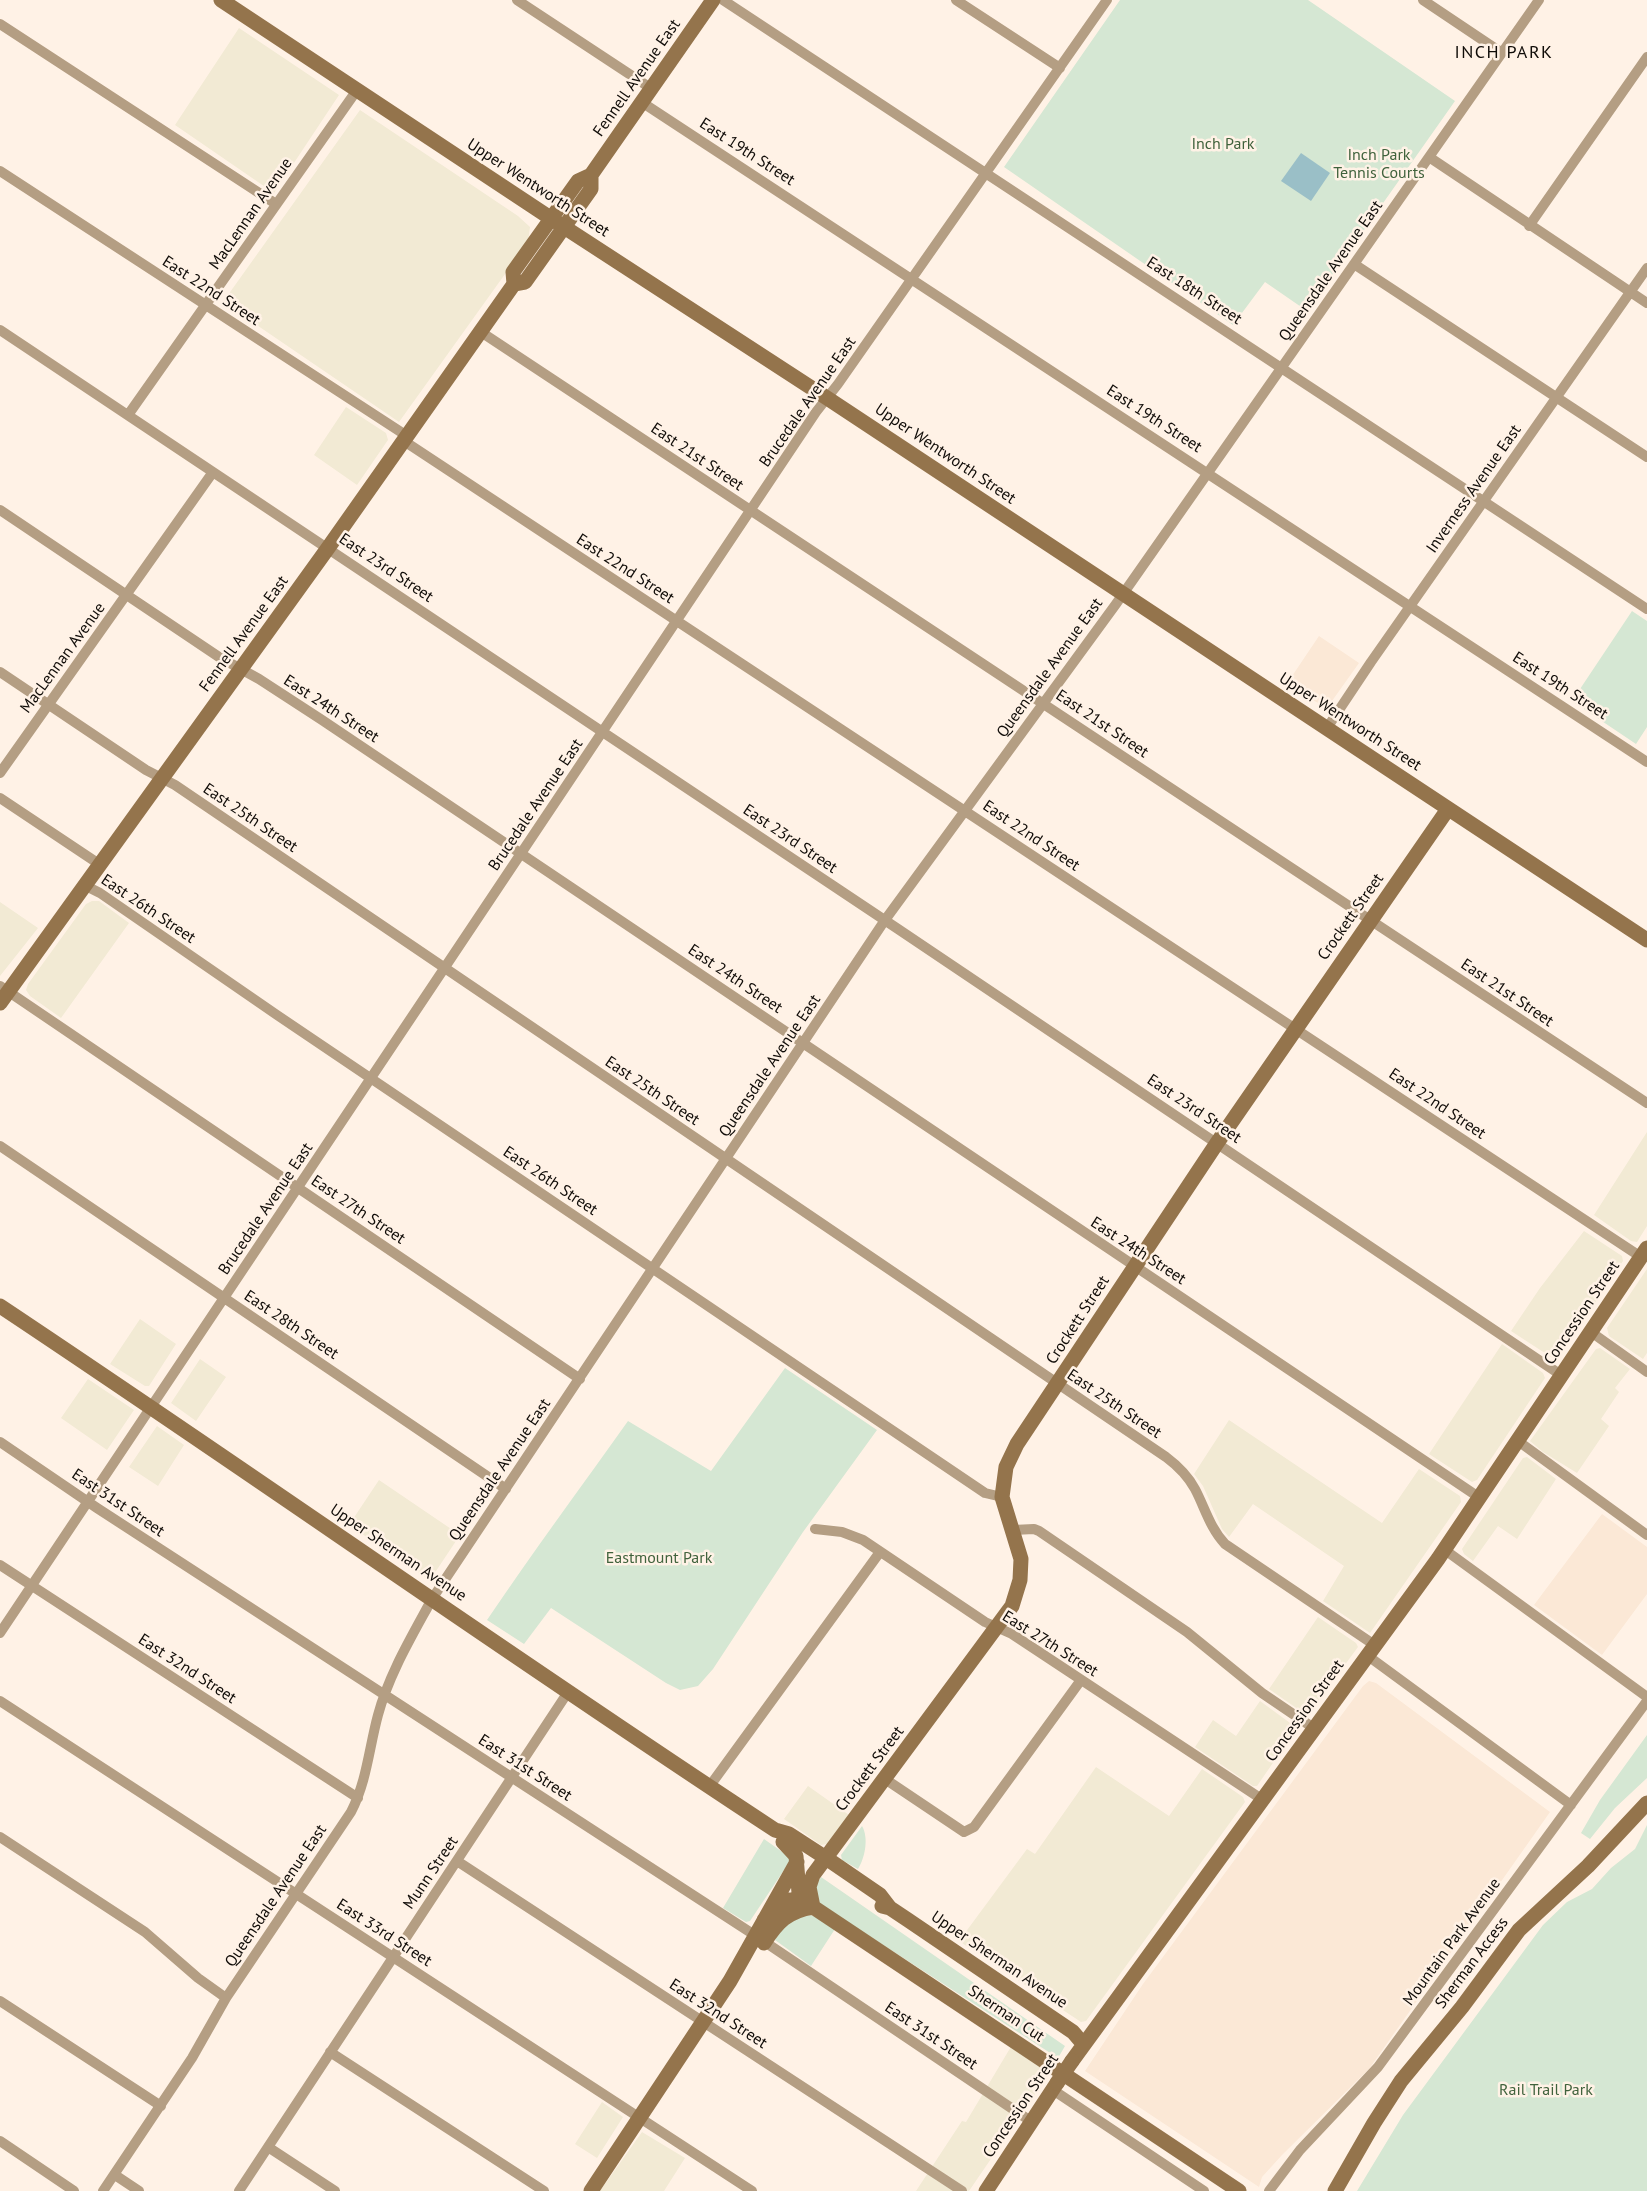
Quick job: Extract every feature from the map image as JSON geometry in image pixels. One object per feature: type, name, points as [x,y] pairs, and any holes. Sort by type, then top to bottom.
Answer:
[{"type":"main road","name":"Upper Wentworth Street","points":[[221,0],[1647,940]]},
{"type":"main road","name":"Fennell Avenue East","points":[[3,993],[241,670],[514,284],[525,282],[558,223],[591,189],[591,176],[713,0]]},
{"type":"main road","name":"Crockett Street","points":[[813,1907],[809,1887],[812,1878],[1012,1606],[1020,1580],[1021,1559],[1002,1497],[1008,1460],[1017,1444],[1217,1143],[1448,809]]},
{"type":"main road","name":"Concession Street","points":[[986,2191],[1072,2061],[1445,1550],[1644,1253]]},
{"type":"main road","name":"Upper Sherman Avenue","points":[[0,1306],[710,1786],[779,1836],[880,1895],[890,1908],[1073,2032],[1084,2045]]},
{"type":"main road","name":"Sherman Access","points":[[1329,2190],[1349,2165],[1401,2081],[1462,2007],[1519,1930],[1587,1866],[1647,1803]]},
{"type":"main road","points":[[779,1836],[792,1850],[797,1862],[799,1893],[813,1907]]},
{"type":"main road","points":[[760,1939],[764,1920],[797,1862]]},
{"type":"main road","points":[[764,1920],[776,1907],[788,1900],[795,1899],[813,1907]]},
{"type":"main road","points":[[591,2191],[760,1939],[785,1916],[800,1909],[813,1907]]},
{"type":"main road","name":"Sherman Cut","points":[[813,1907],[1239,2191]]},
{"type":"street","points":[[517,0],[652,88]]},
{"type":"street","name":"East 18th Street","points":[[723,0],[1647,609]]},
{"type":"street","points":[[956,0],[1060,68]]},
{"type":"street","name":"Brucedale Avenue East","points":[[0,1633],[750,510],[1107,0]]},
{"type":"street","points":[[1423,0],[1502,52]]},
{"type":"street","name":"Queensdale Avenue East","points":[[103,2191],[161,2106],[192,2058],[226,1998],[358,1798],[377,1716],[406,1648],[432,1599],[885,920],[1123,593],[1539,0]]},
{"type":"street","points":[[0,24],[276,204]]},
{"type":"street","points":[[1529,226],[1647,57]]},
{"type":"street","name":"MacLennan Avenue","points":[[128,415],[357,90]]},
{"type":"street","name":"East 19th Street","points":[[643,103],[1647,762]]},
{"type":"street","points":[[1429,157],[1647,303]]},
{"type":"street","name":"East 22nd Street","points":[[0,171],[1232,988],[1644,1253]]},
{"type":"street","points":[[1354,264],[1647,457]]},
{"type":"street","name":"Inverness Avenue East","points":[[1327,728],[1647,268]]},
{"type":"street","name":"East 23rd Street","points":[[0,330],[1562,1375]]},
{"type":"street","name":"East 21st Street","points":[[481,332],[1647,1103]]},
{"type":"street","name":"MacLennan Avenue","points":[[0,773],[213,472]]},
{"type":"street","name":"East 24th Street","points":[[0,510],[241,670],[322,720],[1480,1498]]},
{"type":"street","name":"East 25th Street","points":[[0,672],[160,779],[185,792],[1166,1457],[1180,1468],[1197,1491],[1216,1533],[1225,1544],[1372,1651],[1571,1805]]},
{"type":"street","points":[[0,798],[99,864]]},
{"type":"street","name":"East 26th Street","points":[[84,885],[100,893],[985,1493],[1002,1497]]},
{"type":"street","name":"East 27th Street","points":[[3,993],[299,1188],[580,1379]]},
{"type":"street","name":"East 28th Street","points":[[0,1146],[506,1489]]},
{"type":"street","points":[[1591,1332],[1647,1372]]},
{"type":"street","points":[[1518,1441],[1647,1535]]},
{"type":"street","name":"East 31st Street","points":[[0,1442],[760,1939],[1032,2122]]},
{"type":"street","name":"East 27th Street","points":[[815,1529],[853,1535],[985,1622],[997,1627],[1081,1680],[1263,1800]]},
{"type":"street","points":[[1013,1530],[1034,1529],[1039,1531],[1187,1632],[1262,1693],[1315,1729]]},
{"type":"street","points":[[1445,1550],[1647,1699]]},
{"type":"street","points":[[710,1786],[880,1552]]},
{"type":"street","name":"East 32nd Street","points":[[0,1565],[358,1798]]},
{"type":"street","points":[[885,1779],[964,1832],[974,1827],[1081,1680]]},
{"type":"street","name":"Munn Street","points":[[239,2191],[568,1692]]},
{"type":"street","name":"Mountain Park Avenue","points":[[1270,2190],[1300,2150],[1378,2067],[1647,1699]]},
{"type":"street","name":"East 33rd Street","points":[[0,1701],[752,2191]]},
{"type":"street","points":[[0,1837],[145,1932],[198,1978],[226,1998]]},
{"type":"street","name":"East 32nd Street","points":[[457,1861],[962,2191]]},
{"type":"street","points":[[0,2001],[161,2106]]},
{"type":"street","points":[[330,2052],[544,2191]]},
{"type":"street","points":[[1055,2087],[1204,2191]]},
{"type":"street","points":[[0,2141],[74,2191]]},
{"type":"street","points":[[268,2147],[335,2191]]},
{"type":"street","points":[[115,2175],[139,2191]]},
{"type":"shaded area","points":[[239,28],[339,95],[274,193],[175,125]]},
{"type":"shaded area","points":[[360,110],[518,216],[530,227],[528,242],[399,422],[223,302]]},
{"type":"shaded area","points":[[346,407],[386,433],[388,440],[357,485],[314,455]]},
{"type":"shaded area","points":[[1319,636],[1359,663],[1327,708],[1286,685]]},
{"type":"shaded area","points":[[99,901],[129,923],[61,1018],[30,996],[26,990],[86,904]]},
{"type":"shaded area","points":[[0,902],[38,928],[0,976]]},
{"type":"shaded area","points":[[1647,1132],[1647,1226],[1637,1242],[1631,1241],[1594,1215]]},
{"type":"shaded area","points":[[1584,1231],[1622,1256],[1623,1261],[1559,1357],[1554,1359],[1511,1331],[1540,1288]]},
{"type":"shaded area","points":[[1647,1269],[1647,1353],[1643,1359],[1609,1336],[1607,1328]]},
{"type":"shaded area","points":[[140,1319],[176,1344],[149,1386],[145,1386],[110,1364]]},
{"type":"shaded area","points":[[1502,1344],[1543,1373],[1545,1378],[1477,1480],[1472,1482],[1429,1454]]},
{"type":"shaded area","points":[[1600,1348],[1630,1369],[1615,1388],[1619,1392],[1601,1419],[1609,1426],[1577,1473],[1530,1441],[1596,1349]]},
{"type":"shaded area","points":[[200,1359],[226,1377],[196,1421],[171,1403]]},
{"type":"shaded area","points":[[88,1379],[134,1410],[107,1450],[61,1418]]},
{"type":"shaded area","points":[[1229,1420],[1382,1523],[1419,1469],[1460,1496],[1461,1502],[1370,1633],[1323,1601],[1344,1566],[1253,1504],[1229,1537],[1222,1529],[1203,1486],[1194,1474]]},
{"type":"shaded area","points":[[157,1426],[184,1445],[158,1486],[129,1467]]},
{"type":"shaded area","points":[[1527,1457],[1556,1479],[1517,1539],[1498,1526],[1473,1561],[1464,1554],[1462,1549],[1523,1458]]},
{"type":"shaded area","points":[[379,1480],[460,1535],[432,1577],[425,1577],[349,1525]]},
{"type":"shaded area","points":[[1602,1514],[1647,1547],[1647,1594],[1602,1655],[1534,1605]]},
{"type":"shaded area","points":[[1318,1617],[1356,1643],[1358,1647],[1310,1712],[1305,1714],[1269,1689]]},
{"type":"shaded area","points":[[1369,1681],[1376,1683],[1550,1812],[1369,2069],[1282,2155],[1262,2177],[1259,2187],[1085,2071],[1143,1984],[1363,1686]]},
{"type":"shaded area","points":[[1260,1701],[1297,1728],[1257,1786],[1253,1786],[1195,1747],[1213,1720],[1236,1736]]},
{"type":"shaded area","points":[[1096,1767],[1169,1816],[1202,1769],[1243,1797],[1245,1802],[1086,2021],[1081,2022],[959,1941],[1027,1849],[1035,1854]]},
{"type":"shaded area","points":[[808,1786],[849,1815],[827,1844],[821,1845],[784,1819]]},
{"type":"shaded area","points":[[1012,2045],[1051,2071],[969,2191],[916,2191],[962,2121],[966,2122]]},
{"type":"shaded area","points":[[602,2102],[623,2117],[597,2158],[575,2144]]},
{"type":"shaded area","points":[[642,2132],[685,2158],[664,2191],[600,2191]]},
{"type":"green space","name":"Inch Park","points":[[1120,0],[1308,0],[1455,101],[1307,311],[1265,282],[1233,325],[1004,167]]},
{"type":"green space","points":[[1632,611],[1647,621],[1647,727],[1636,744],[1572,701]]},
{"type":"green space","name":"Eastmount Park","points":[[785,1368],[877,1430],[803,1532],[713,1669],[698,1686],[680,1690],[666,1683],[551,1608],[524,1644],[487,1620],[628,1421],[711,1471]]},
{"type":"green space","points":[[1647,1735],[1647,1778],[1615,1808],[1590,1839],[1581,1833],[1600,1800]]},
{"type":"green space","name":"Rail Trail Park","points":[[1647,1825],[1647,2191],[1357,2191],[1403,2115],[1543,1925],[1567,1902],[1592,1889],[1611,1868],[1635,1849]]},
{"type":"green space","points":[[862,1826],[865,1848],[858,1869],[842,1860],[841,1855]]},
{"type":"green space","points":[[764,1839],[788,1856],[790,1861],[750,1921],[746,1922],[723,1908]]},
{"type":"green space","points":[[821,1877],[1065,2046],[1058,2058],[819,1903],[815,1886]]},
{"type":"green space","points":[[810,1915],[820,1918],[835,1929],[811,1966],[775,1940],[785,1921]]},
{"type":"water","points":[[1301,153],[1330,173],[1311,201],[1281,181]]},
{"type":"district","name":"INCH PARK","points":[[1504,53]]},
{"type":"park label","name":"Inch Park Tennis Courts","points":[[1379,164]]}]
